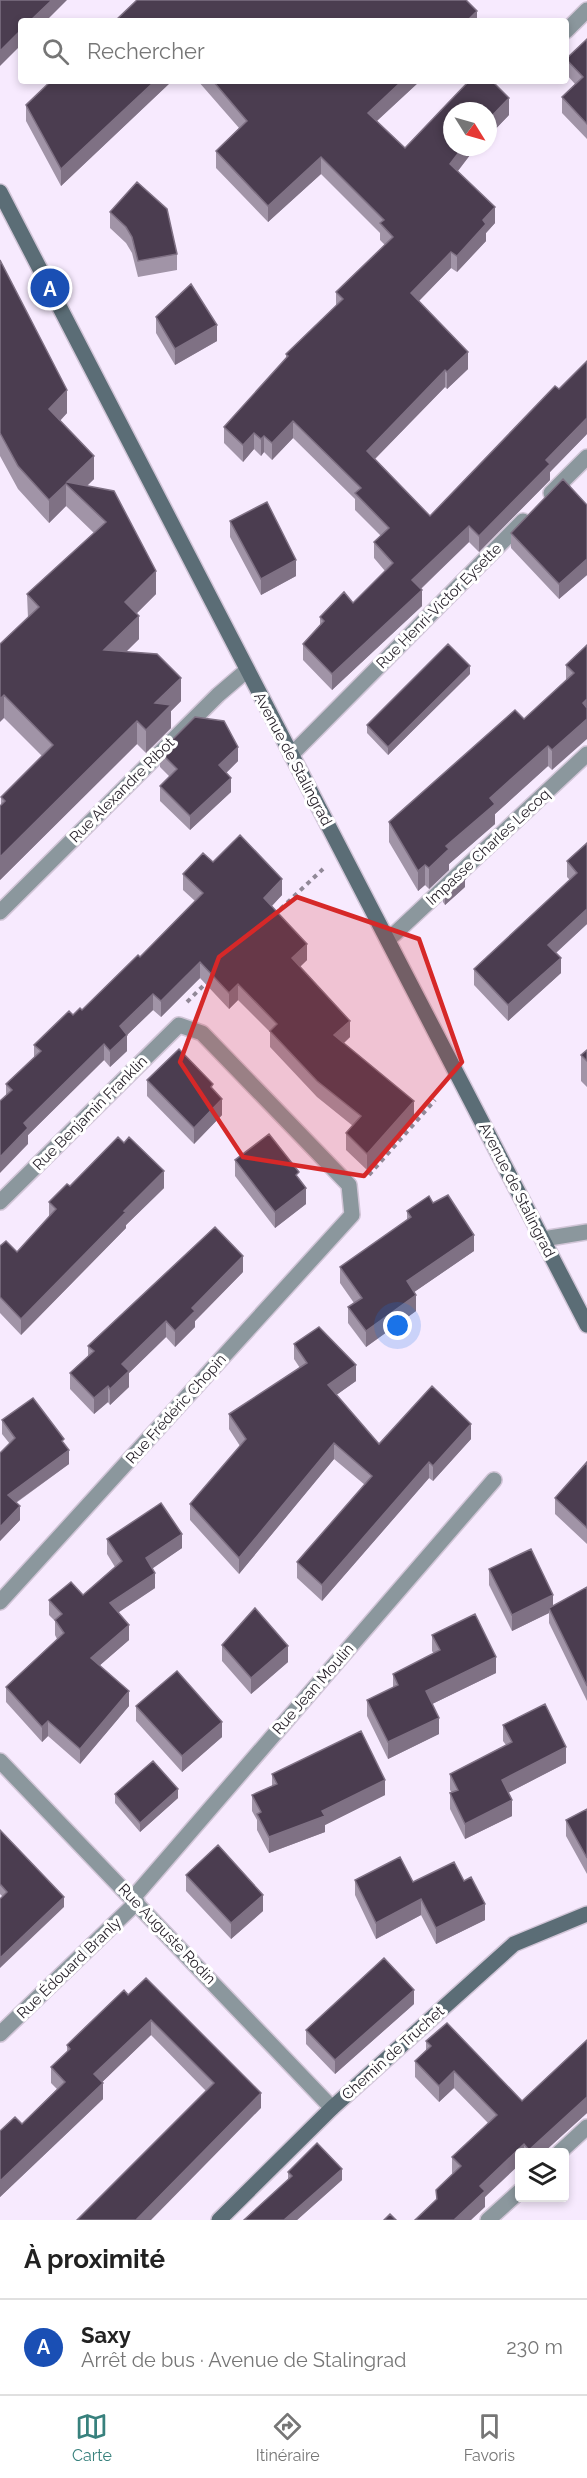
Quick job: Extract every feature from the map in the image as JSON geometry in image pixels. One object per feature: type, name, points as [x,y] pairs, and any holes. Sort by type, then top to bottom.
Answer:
[{"type":"main road","name":"Avenue de Stalingrad","points":[[0,192],[246,671],[587,1325]]},
{"type":"main road","name":"Chemin de Truchet","points":[[219,2220],[332,2108],[514,1944],[587,1914]]},
{"type":"street","points":[[569,28],[587,10]]},
{"type":"street","name":"Rue Henri-Victor Eysette","points":[[291,755],[587,457]]},
{"type":"street","name":"Rue Alexandre Ribot","points":[[0,912],[218,695],[246,671]]},
{"type":"street","name":"Impasse Charles Lecoq","points":[[388,940],[587,754]]},
{"type":"street","points":[[179,1024],[202,1033],[349,1185],[350,1196]]},
{"type":"street","name":"Rue Benjamin Franklin","points":[[0,1202],[179,1024]]},
{"type":"street","name":"Rue Frédéric Chopin","points":[[0,1602],[352,1215],[350,1196]]},
{"type":"street","points":[[543,1239],[587,1232]]},
{"type":"street","name":"Rue Jean Moulin","points":[[135,1900],[494,1480]]},
{"type":"street","name":"Rue Auguste Rodin","points":[[0,1761],[332,2108]]},
{"type":"street","name":"Rue Édouard Branly","points":[[0,2034],[135,1900]]},
{"type":"street","points":[[564,2148],[587,2127]]},
{"type":"street","points":[[488,2220],[515,2195]]},
{"type":"path","points":[[268,920],[316,873],[345,858]]},
{"type":"path","points":[[179,1024],[182,1007],[214,975]]},
{"type":"path","points":[[350,1196],[435,1100]]},
{"type":"highlighted area","points":[[297,897],[419,939],[462,1062],[364,1176],[243,1157],[180,1062],[219,957]]},
{"type":"building","points":[[0,0],[52,0],[33,18],[18,18],[18,33],[0,51]]},
{"type":"building","points":[[137,0],[466,0],[477,11],[470,18],[118,18]]},
{"type":"building","points":[[587,39],[587,124],[562,97],[583,77],[569,62],[569,56]]},
{"type":"building","points":[[48,84],[152,84],[61,169],[26,105]]},
{"type":"building","points":[[216,84],[399,84],[368,113],[405,148],[443,108],[443,156],[456,156],[450,164],[495,207],[483,220],[486,224],[457,256],[451,252],[411,293],[468,352],[447,372],[445,370],[367,451],[430,516],[555,386],[559,389],[587,361],[587,418],[546,460],[550,464],[479,536],[469,526],[412,580],[422,590],[332,674],[303,644],[324,621],[320,617],[344,592],[353,603],[393,563],[374,542],[389,528],[355,493],[361,488],[293,421],[272,443],[264,436],[261,439],[254,433],[243,445],[224,427],[288,356],[286,354],[343,299],[336,292],[393,237],[380,223],[384,220],[321,157],[268,206],[216,151],[247,121]]},
{"type":"building","points":[[466,84],[495,84],[509,98],[497,111],[497,102],[449,102]]},
{"type":"building","points":[[137,182],[167,209],[177,254],[138,261],[132,237],[126,227],[110,212]]},
{"type":"building","points":[[0,260],[67,390],[49,409],[94,456],[67,482],[114,491],[156,571],[125,602],[139,616],[104,650],[157,654],[181,678],[155,703],[171,705],[146,730],[137,721],[0,857],[0,806],[5,801],[1,797],[53,745],[4,695],[0,699],[0,644],[39,607],[27,594],[106,522],[66,484],[49,500],[18,466],[0,433]]},
{"type":"building","points":[[191,284],[217,325],[175,349],[156,317]]},
{"type":"building","points":[[563,479],[587,505],[587,559],[559,584],[511,533]]},
{"type":"building","points":[[267,502],[296,560],[261,579],[230,521]]},
{"type":"building","points":[[448,644],[470,666],[388,747],[367,725]]},
{"type":"building","points":[[587,645],[587,699],[583,703],[587,708],[587,719],[552,750],[548,746],[490,798],[495,804],[446,846],[449,849],[429,868],[425,865],[418,871],[389,822],[515,710],[524,719],[574,673],[566,665]]},
{"type":"building","points":[[195,717],[224,721],[238,747],[219,765],[231,778],[190,816],[160,786],[177,769],[160,752]]},
{"type":"building","points":[[240,835],[282,879],[264,898],[307,944],[292,958],[350,1021],[334,1035],[414,1101],[367,1154],[346,1133],[361,1116],[317,1081],[270,1031],[277,1024],[238,984],[229,993],[200,962],[161,1001],[153,994],[120,1026],[127,1035],[110,1051],[104,1044],[24,1123],[28,1128],[0,1157],[0,1101],[12,1090],[6,1084],[41,1051],[34,1045],[69,1011],[73,1015],[80,1008],[82,1010],[138,955],[140,957],[203,893],[183,874],[203,853],[213,862]]},
{"type":"building","points":[[587,843],[587,909],[548,945],[561,958],[508,1005],[474,969],[577,873],[567,861]]},
{"type":"building","points":[[462,876],[465,879],[445,896],[443,894]]},
{"type":"building","points":[[179,1049],[213,1084],[211,1087],[222,1099],[194,1128],[147,1080]]},
{"type":"building","points":[[587,1050],[587,1061],[581,1055]]},
{"type":"building","points":[[269,1134],[299,1172],[296,1175],[306,1188],[275,1212],[235,1160]]},
{"type":"building","points":[[118,1137],[124,1143],[129,1137],[164,1171],[21,1319],[0,1297],[0,1246],[6,1241],[17,1252],[56,1209],[49,1202],[67,1184],[70,1186]]},
{"type":"building","points":[[448,1195],[474,1235],[407,1281],[416,1295],[366,1331],[348,1307],[362,1298],[340,1267],[411,1217],[407,1211],[429,1196],[433,1203]]},
{"type":"building","points":[[215,1227],[243,1256],[192,1308],[195,1311],[175,1331],[166,1321],[122,1364],[129,1371],[110,1389],[108,1386],[94,1398],[70,1373],[94,1351],[88,1346]]},
{"type":"building","points":[[319,1327],[356,1365],[328,1385],[379,1444],[432,1386],[471,1424],[433,1466],[429,1462],[322,1585],[297,1562],[372,1476],[334,1443],[239,1558],[190,1504],[246,1439],[229,1414],[307,1363],[294,1344]]},
{"type":"building","points":[[33,1398],[64,1439],[62,1441],[69,1450],[8,1495],[20,1506],[0,1527],[0,1453],[15,1438],[2,1420]]},
{"type":"building","points":[[587,1462],[587,1528],[555,1498]]},
{"type":"building","points":[[161,1503],[182,1534],[146,1558],[155,1573],[110,1603],[129,1625],[91,1658],[129,1691],[80,1749],[48,1721],[42,1727],[6,1687],[64,1633],[55,1620],[62,1614],[49,1600],[71,1582],[83,1595],[122,1561],[107,1539]]},
{"type":"building","points":[[531,1549],[553,1595],[512,1615],[489,1569]]},
{"type":"building","points":[[587,1587],[587,1686],[549,1608]]},
{"type":"building","points":[[255,1608],[288,1646],[251,1678],[222,1645]]},
{"type":"building","points":[[475,1614],[496,1657],[426,1691],[439,1718],[388,1742],[367,1700],[398,1685],[393,1674],[440,1650],[432,1635]]},
{"type":"building","points":[[177,1671],[222,1722],[182,1756],[136,1706]]},
{"type":"building","points":[[545,1704],[566,1747],[502,1780],[512,1800],[465,1824],[450,1793],[458,1790],[450,1774],[512,1742],[503,1725]]},
{"type":"building","points":[[361,1731],[385,1780],[322,1811],[325,1816],[269,1837],[257,1814],[261,1812],[252,1795],[277,1784],[272,1774]]},
{"type":"building","points":[[153,1761],[178,1789],[140,1823],[115,1794]]},
{"type":"building","points":[[587,1809],[587,1858],[566,1820]]},
{"type":"building","points":[[0,1830],[64,1897],[0,1958],[0,1899],[7,1892],[0,1884]]},
{"type":"building","points":[[218,1845],[263,1895],[231,1923],[186,1875]]},
{"type":"building","points":[[400,1857],[413,1882],[454,1862],[464,1881],[471,1877],[485,1904],[436,1928],[421,1899],[376,1923],[355,1880]]},
{"type":"building","points":[[384,1958],[414,1990],[335,2060],[306,2030]]},
{"type":"building","points":[[146,1978],[261,2093],[136,2220],[77,2220],[214,2083],[151,2020],[94,2074],[103,2083],[0,2181],[0,2131],[15,2117],[22,2124],[65,2082],[51,2067],[70,2049],[67,2045],[124,1990],[128,1995]]},
{"type":"building","points":[[447,2023],[522,2101],[587,2040],[587,2097],[531,2148],[527,2148],[524,2144],[520,2148],[515,2148],[515,2153],[480,2186],[485,2191],[454,2220],[415,2220],[437,2199],[436,2190],[461,2166],[452,2157],[497,2115],[454,2071],[439,2086],[415,2061],[431,2046],[426,2041]]},
{"type":"building","points":[[317,2143],[342,2169],[284,2220],[244,2220],[292,2176],[288,2172]]},
{"type":"building","points":[[390,2214],[396,2220],[384,2220]]},
{"type":"place","name":"Saxy","points":[[50,288]]}]
